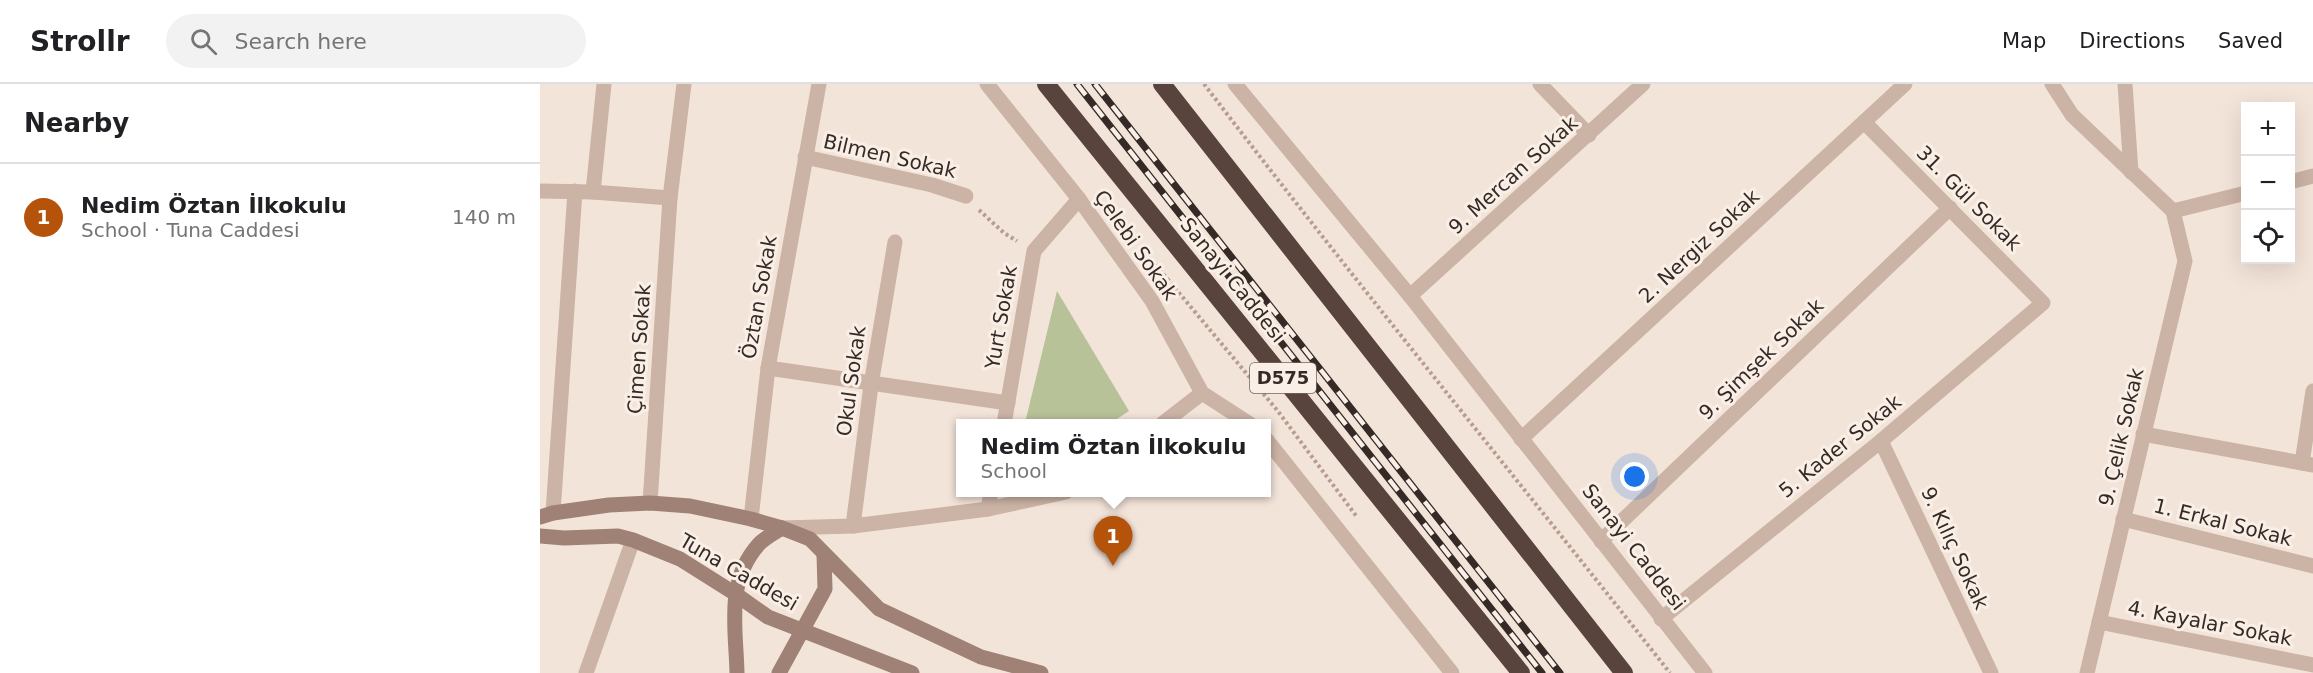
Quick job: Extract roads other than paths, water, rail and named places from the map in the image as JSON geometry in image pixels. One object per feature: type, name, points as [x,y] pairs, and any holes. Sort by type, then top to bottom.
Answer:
[{"type":"highway","name":"Sanayi Caddesi","points":[[1046,84],[1520,672]]},
{"type":"highway","points":[[1162,84],[1624,673]]},
{"type":"street","points":[[593,192],[604,84]]},
{"type":"street","name":"Çimen Sokak","points":[[650,503],[670,198],[684,84]]},
{"type":"street","name":"Öztan Sokak","points":[[751,519],[768,368],[819,84]]},
{"type":"street","name":"Çelebi Sokak","points":[[987,84],[1079,199],[1152,301],[1202,393],[1244,419]]},
{"type":"street","name":"Sanayi Caddesi","points":[[1234,84],[1410,296],[1705,673]]},
{"type":"street","points":[[1540,84],[1589,135]]},
{"type":"street","name":"9. Mercan Sokak","points":[[1410,296],[1643,84]]},
{"type":"street","name":"2. Nergiz Sokak","points":[[1521,439],[1905,84]]},
{"type":"street","points":[[2052,84],[2072,115],[2174,211],[2241,194]]},
{"type":"street","points":[[2125,84],[2131,172]]},
{"type":"street","name":"31. Gül Sokak","points":[[1864,122],[2043,303]]},
{"type":"street","name":"Bilmen Sokak","points":[[805,157],[932,185],[966,196]]},
{"type":"street","points":[[2295,181],[2313,176]]},
{"type":"street","points":[[540,191],[575,191],[670,198]]},
{"type":"street","points":[[547,515],[575,191]]},
{"type":"street","name":"Yurt Sokak","points":[[1005,419],[1034,251],[1079,199]]},
{"type":"street","name":"9. Şimşek Sokak","points":[[1601,541],[1950,208]]},
{"type":"street","name":"9. Çelik Sokak","points":[[2087,673],[2185,261],[2174,211]]},
{"type":"street","name":"Okul Sokak","points":[[853,526],[870,385],[895,242]]},
{"type":"street","name":"5. Kader Sokak","points":[[1662,619],[1881,441],[2043,303]]},
{"type":"street","points":[[768,368],[870,385],[1008,403]]},
{"type":"street","points":[[2143,434],[2307,464],[2313,391]]},
{"type":"street","points":[[1167,419],[1202,393]]},
{"type":"street","name":"9. Kılıç Sokak","points":[[1881,441],[1991,673]]},
{"type":"street","points":[[1271,445],[1452,673]]},
{"type":"street","points":[[988,509],[990,497]]},
{"type":"street","points":[[737,673],[734,593],[740,573],[760,543],[782,528],[853,526],[988,509],[1043,497]]},
{"type":"street","name":"Tuna Caddesi","points":[[547,515],[609,505],[650,503],[690,506],[782,528],[810,539],[879,609],[981,657],[1041,673]]},
{"type":"street","name":"1. Erkal Sokak","points":[[2123,519],[2313,566]]},
{"type":"street","name":"Tuna Caddesi","points":[[540,536],[564,538],[618,536],[633,540],[680,559],[768,617],[912,673]]},
{"type":"street","points":[[586,673],[633,540]]},
{"type":"street","points":[[779,673],[825,589],[824,554]]},
{"type":"street","name":"4. Kayalar Sokak","points":[[2099,622],[2313,664]]},
{"type":"railway","points":[[1077,84],[1542,673]]},
{"type":"railway","points":[[1095,84],[1560,673]]},
{"type":"place","name":"Nedim Öztan İlkokulu","points":[[1113,566]]}]
